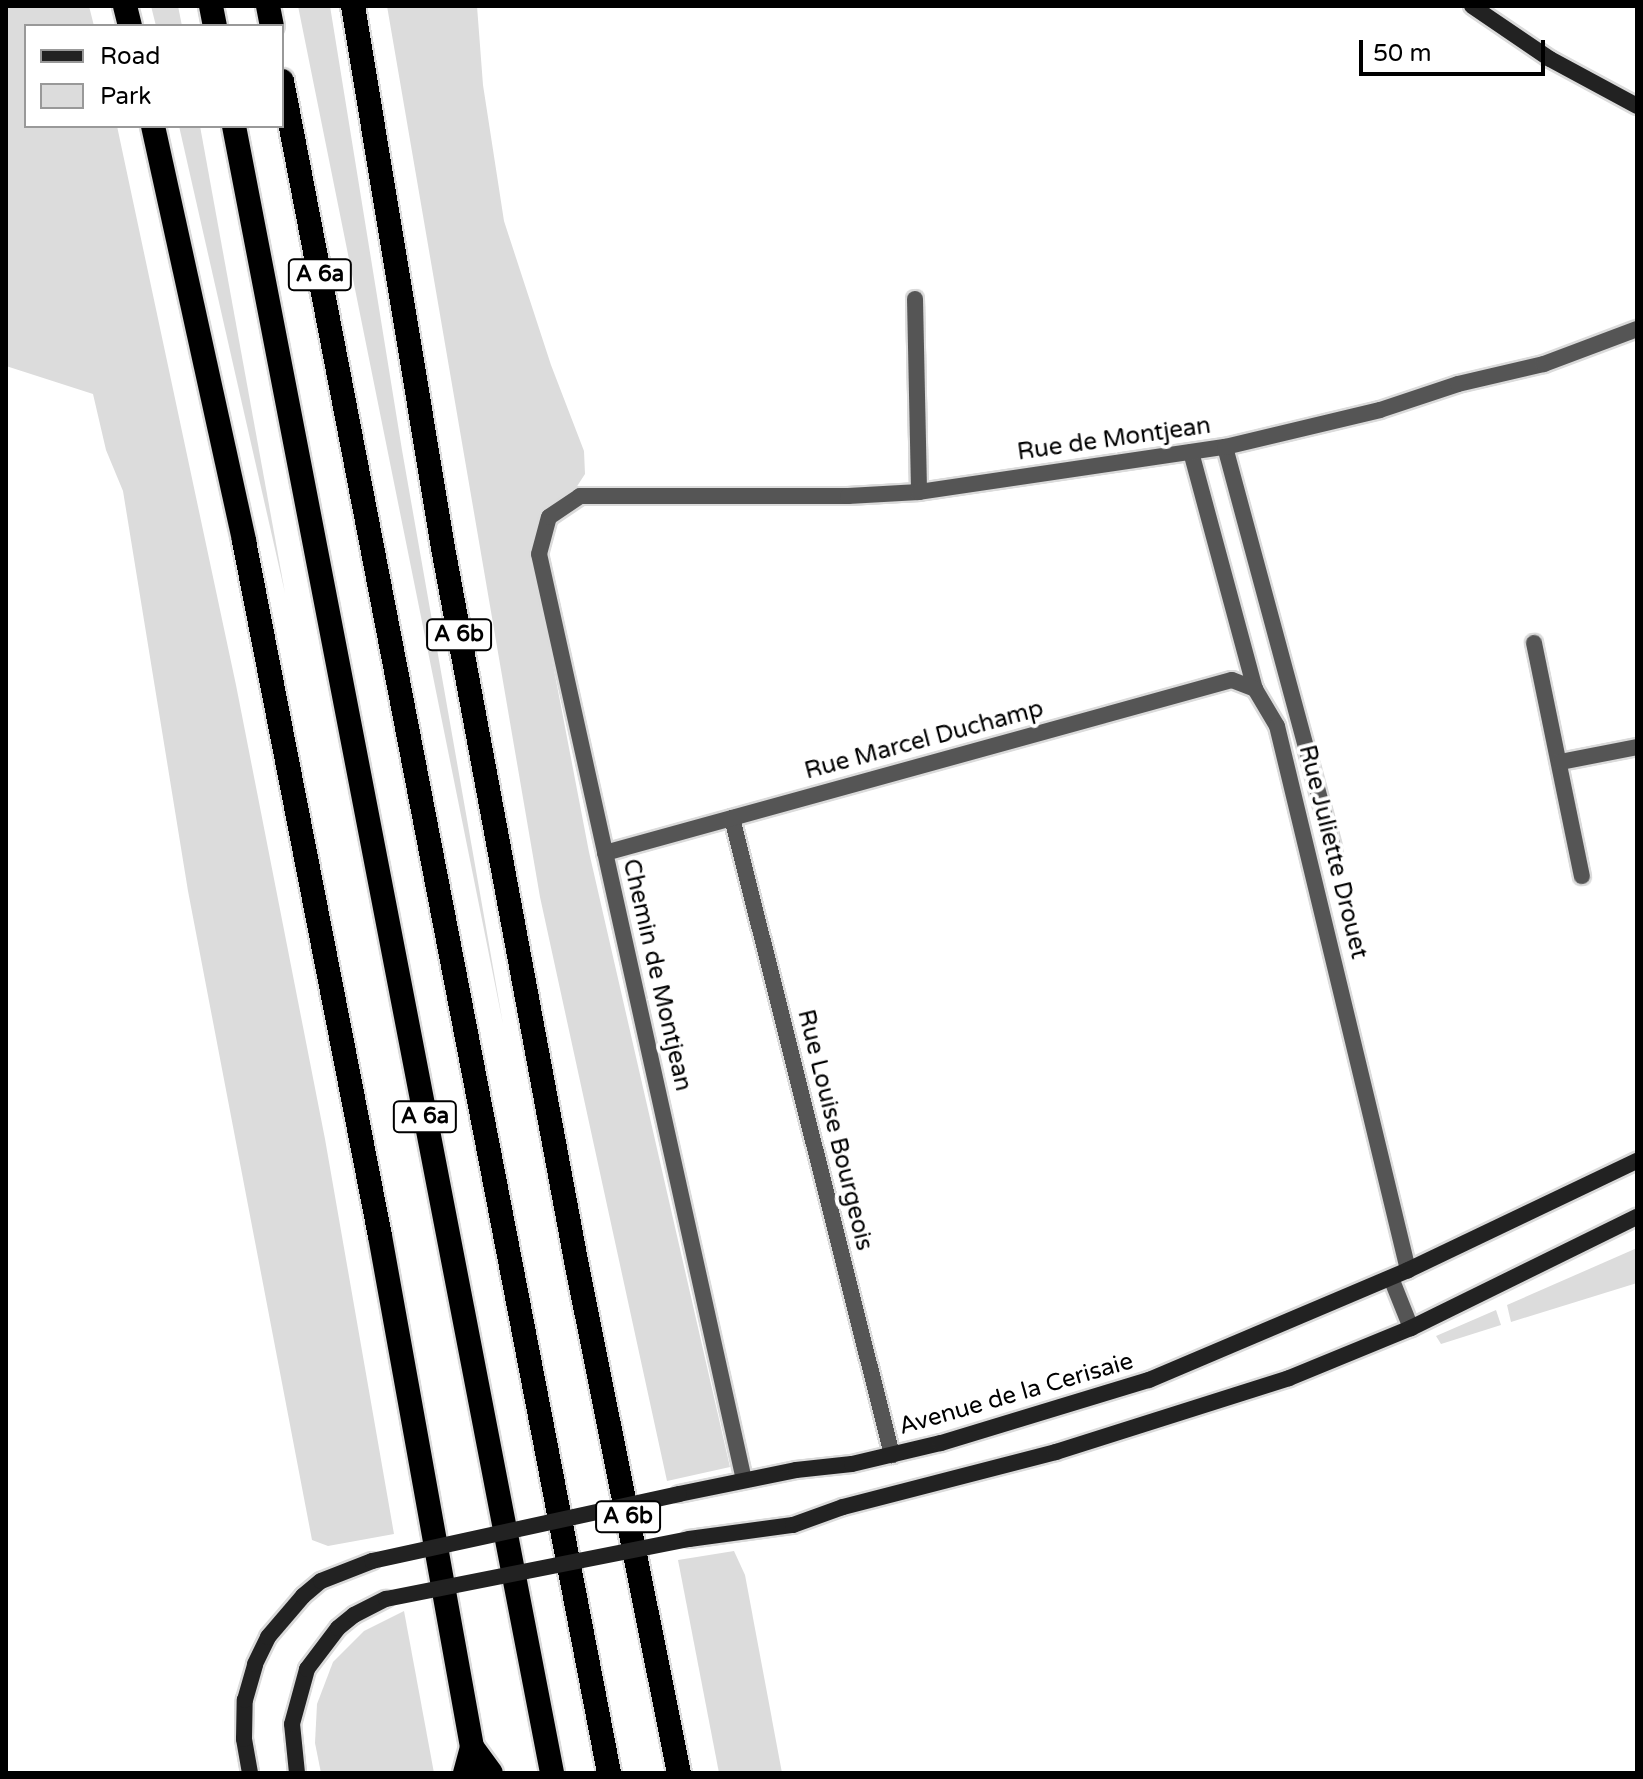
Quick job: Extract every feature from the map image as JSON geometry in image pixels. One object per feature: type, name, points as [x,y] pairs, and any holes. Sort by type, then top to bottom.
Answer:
[{"type":"highway","name":"A 6b","points":[[353,6],[443,548],[576,1261],[679,1773]]},
{"type":"highway","name":"A 6a","points":[[284,91],[609,1773]]},
{"type":"highway","points":[[153,128],[244,541],[303,837],[472,1747],[465,1773]]},
{"type":"highway","name":"A 6a","points":[[234,128],[552,1773]]},
{"type":"highway","points":[[472,1747],[491,1773]]},
{"type":"street","points":[[1472,6],[1550,59],[1637,106]]},
{"type":"street","points":[[915,299],[919,492]]},
{"type":"street","name":"Rue de Montjean","points":[[580,496],[848,496],[919,492],[1225,447],[1380,410],[1458,384],[1544,364],[1637,329]]},
{"type":"street","points":[[1225,447],[1334,850]]},
{"type":"street","name":"Rue Juliette Drouet","points":[[1191,452],[1255,689],[1277,726],[1408,1270]]},
{"type":"street","name":"Chemin de Montjean","points":[[580,496],[549,517],[539,554],[744,1480]]},
{"type":"street","points":[[1534,643],[1582,876]]},
{"type":"street","name":"Rue Marcel Duchamp","points":[[605,853],[1232,680],[1255,689]]},
{"type":"street","points":[[1560,762],[1637,747]]},
{"type":"street","name":"Rue Louise Bourgeois","points":[[732,818],[892,1455]]},
{"type":"street","name":"Avenue de la Cerisaie","points":[[250,1773],[244,1739],[245,1700],[255,1664],[268,1637],[303,1596],[321,1581],[372,1561],[744,1480],[892,1455],[1149,1380],[1391,1278],[1637,1161]]},
{"type":"street","points":[[297,1773],[292,1724],[307,1669],[338,1628],[354,1615],[386,1599],[689,1539],[774,1530],[843,1507],[1056,1452],[1318,1368],[1411,1328],[1637,1217]]},
{"type":"street","points":[[1391,1278],[1411,1328]]},
{"type":"green space","points":[[6,6],[89,6],[94,24],[24,24],[24,128],[117,128],[236,685],[325,1139],[394,1534],[328,1546],[312,1540],[188,891],[123,491],[106,450],[93,394],[6,366]]},
{"type":"green space","points":[[151,6],[178,6],[182,24],[156,24]]},
{"type":"green space","points":[[298,6],[330,6],[402,450],[503,1024]]},
{"type":"green space","points":[[387,6],[477,6],[483,85],[504,221],[551,365],[584,451],[585,474],[537,548],[536,576],[589,852],[730,1467],[667,1481],[540,897]]},
{"type":"green space","points":[[179,128],[200,128],[285,593]]},
{"type":"green space","points":[[1637,1248],[1637,1283],[1511,1322],[1507,1305]]},
{"type":"green space","points":[[1496,1310],[1501,1325],[1441,1344],[1436,1336]]},
{"type":"green space","points":[[734,1551],[745,1575],[782,1773],[719,1773],[678,1560]]},
{"type":"green space","points":[[404,1611],[434,1773],[321,1773],[315,1743],[317,1704],[333,1662],[364,1631]]}]
